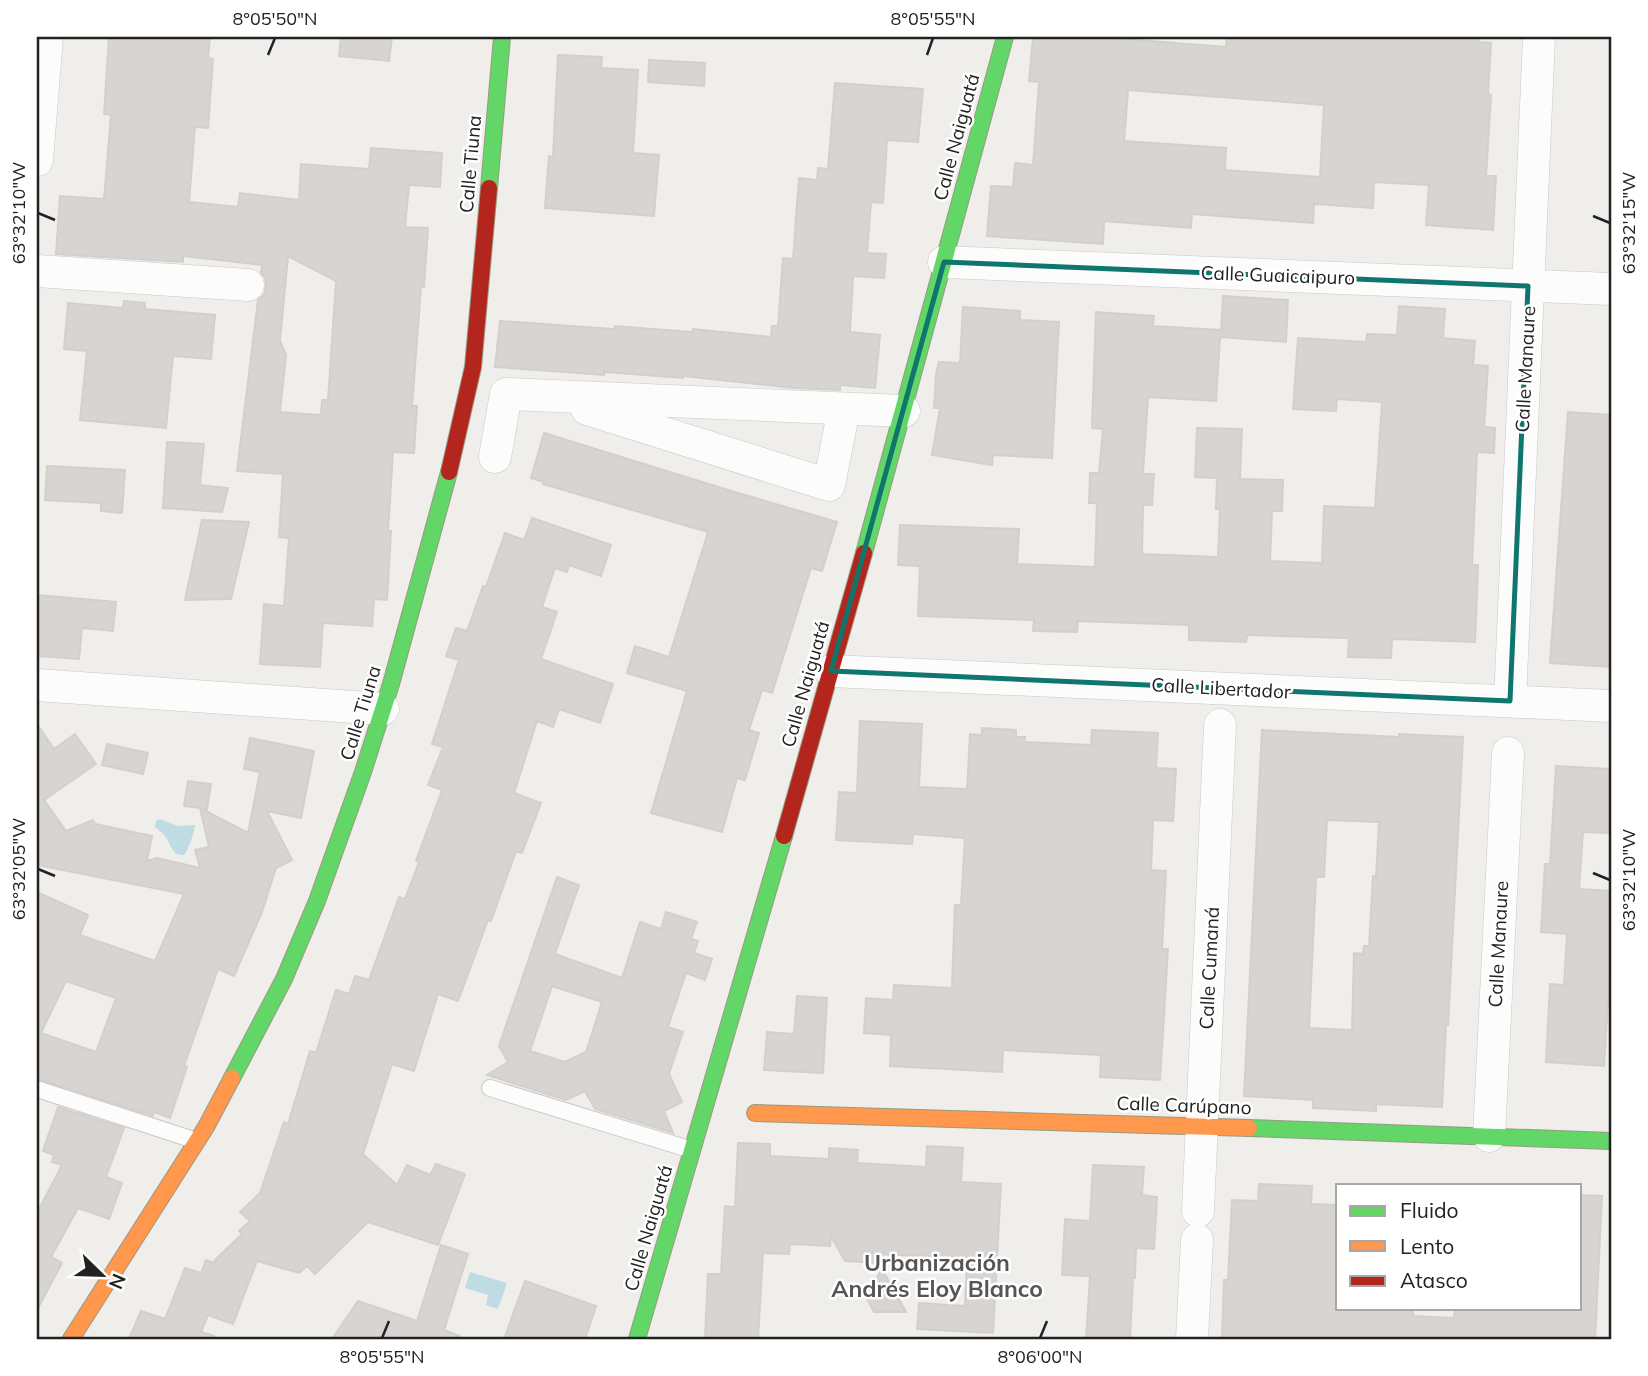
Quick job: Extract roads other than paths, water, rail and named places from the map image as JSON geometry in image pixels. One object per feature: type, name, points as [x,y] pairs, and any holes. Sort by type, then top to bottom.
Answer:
[{"type":"street","points":[[37,160],[47,37]]},
{"type":"street","name":"Calle Tiuna","points":[[71,1339],[206,1127],[284,979],[322,888],[363,772],[417,594],[451,466],[473,366],[502,37]]},
{"type":"street","name":"Calle Naiguatá","points":[[637,1339],[787,828],[1005,37]]},
{"type":"street","name":"Calle Manaure","points":[[1510,701],[1539,37]]},
{"type":"street","name":"Calle Guaicaipuro","points":[[944,262],[1611,289]]},
{"type":"street","points":[[37,271],[248,285]]},
{"type":"street","points":[[495,457],[506,394],[904,411]]},
{"type":"street","points":[[547,396],[828,485],[844,409]]},
{"type":"street","name":"Calle Libertador","points":[[831,671],[1611,706]]},
{"type":"street","points":[[37,685],[383,709]]},
{"type":"street","name":"Calle Cumaná","points":[[1192,1339],[1220,725]]},
{"type":"street","name":"Calle Manaure","points":[[1489,1136],[1508,753]]},
{"type":"street","name":"Calle Carúpano","points":[[755,1113],[1611,1141]]},
{"type":"lane","points":[[490,1088],[692,1150]]},
{"type":"lane","points":[[37,1089],[197,1141]]},
{"type":"water","points":[[160,819],[178,826],[195,825],[184,855],[174,851],[155,827],[156,821]]},
{"type":"water","points":[[470,1272],[507,1283],[498,1309],[486,1305],[488,1295],[465,1288]]},
{"type":"district","name":"Urbanización Andrés Eloy Blanco","points":[[937,1275]]}]
